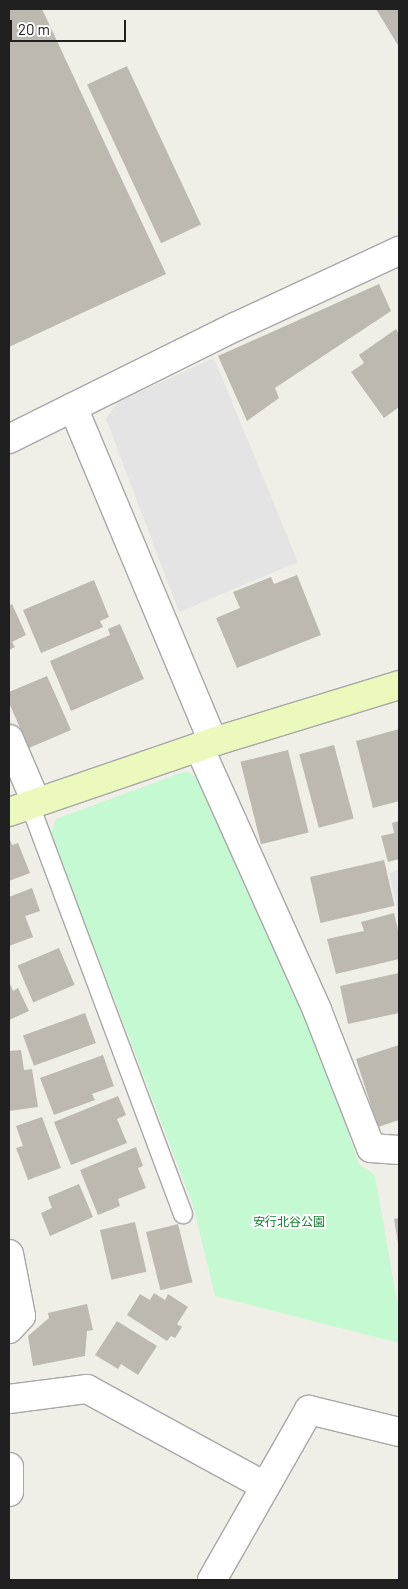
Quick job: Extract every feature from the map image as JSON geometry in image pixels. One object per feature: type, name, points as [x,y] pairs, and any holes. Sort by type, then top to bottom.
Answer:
[{"type":"street","points":[[9,439],[234,327],[399,251]]},
{"type":"street","points":[[73,407],[206,744],[318,1010],[372,1148],[399,1150]]},
{"type":"street","points":[[9,739],[25,806],[206,744],[399,686]]},
{"type":"street","points":[[9,1254],[21,1316],[9,1329]]},
{"type":"street","points":[[9,1399],[87,1389],[265,1486]]},
{"type":"street","points":[[212,1580],[309,1410],[399,1432]]},
{"type":"street","points":[[9,1467],[9,1492]]},
{"type":"lane","points":[[25,806],[183,1214]]},
{"type":"green space","name":"安行北谷公園","points":[[186,771],[204,782],[322,1057],[359,1164],[375,1175],[399,1313],[399,1343],[215,1296],[193,1205],[51,834],[56,819]]},
{"type":"shaded area","points":[[214,358],[298,562],[179,612],[106,419],[117,402]]},
{"type":"shaded area","points":[[399,870],[399,918],[389,873]]},
{"type":"building","points":[[9,9],[42,9],[166,274],[9,347]]},
{"type":"building","points":[[376,9],[399,9],[399,47]]},
{"type":"building","points":[[127,66],[201,225],[161,243],[87,85]]},
{"type":"building","points":[[379,284],[391,311],[275,388],[279,398],[247,421],[218,356]]},
{"type":"building","points":[[396,329],[399,334],[399,407],[384,418],[351,372],[364,363],[359,355]]},
{"type":"building","points":[[297,575],[321,635],[237,668],[216,618],[240,608],[233,592],[271,577],[274,584]]},
{"type":"building","points":[[94,580],[109,617],[100,621],[103,627],[41,653],[23,610]]},
{"type":"building","points":[[12,604],[26,635],[12,642],[15,647],[9,650],[9,606]]},
{"type":"building","points":[[120,624],[144,679],[71,711],[50,661],[110,635],[108,629]]},
{"type":"building","points":[[47,676],[71,730],[29,748],[9,703],[9,692]]},
{"type":"building","points":[[399,729],[399,801],[373,808],[356,741]]},
{"type":"building","points":[[334,745],[354,818],[319,828],[299,754]]},
{"type":"building","points":[[288,750],[309,832],[261,844],[240,762]]},
{"type":"building","points":[[399,821],[399,859],[388,862],[381,836],[394,833],[392,823]]},
{"type":"building","points":[[9,837],[12,845],[18,843],[30,873],[9,881]]},
{"type":"building","points":[[384,860],[395,906],[321,923],[310,877]]},
{"type":"building","points":[[32,888],[40,911],[25,916],[33,937],[9,946],[9,897]]},
{"type":"building","points":[[394,913],[399,934],[399,959],[336,974],[327,939],[364,931],[361,922]]},
{"type":"building","points":[[59,948],[75,985],[33,1002],[18,966]]},
{"type":"building","points":[[399,973],[399,1013],[348,1024],[340,986]]},
{"type":"building","points":[[9,981],[13,991],[18,988],[29,1011],[9,1020]]},
{"type":"building","points":[[85,1013],[96,1043],[34,1066],[23,1036]]},
{"type":"building","points":[[399,1045],[399,1120],[378,1127],[356,1059]]},
{"type":"building","points":[[21,1050],[24,1070],[32,1069],[38,1107],[9,1111],[9,1051]]},
{"type":"building","points":[[103,1055],[114,1086],[92,1094],[95,1100],[54,1115],[40,1078]]},
{"type":"building","points":[[118,1096],[126,1115],[117,1119],[127,1143],[71,1165],[54,1122]]},
{"type":"building","points":[[42,1117],[61,1168],[28,1180],[16,1148],[23,1146],[16,1126]]},
{"type":"building","points":[[136,1147],[143,1166],[138,1168],[146,1188],[118,1199],[120,1206],[98,1215],[80,1170]]},
{"type":"building","points":[[79,1184],[93,1217],[50,1236],[41,1213],[52,1208],[48,1197]]},
{"type":"building","points":[[399,1218],[399,1243],[398,1243],[394,1219]]},
{"type":"building","points":[[135,1222],[146,1272],[111,1280],[100,1230]]},
{"type":"building","points":[[178,1224],[193,1282],[160,1290],[146,1232]]},
{"type":"building","points":[[154,1293],[165,1300],[168,1294],[188,1307],[177,1324],[182,1327],[175,1338],[171,1336],[167,1341],[127,1315],[140,1294],[150,1300]]},
{"type":"building","points":[[87,1304],[93,1330],[87,1331],[85,1356],[33,1366],[28,1336],[49,1318],[48,1313]]},
{"type":"building","points":[[117,1321],[157,1346],[138,1375],[121,1364],[118,1369],[95,1355]]}]
